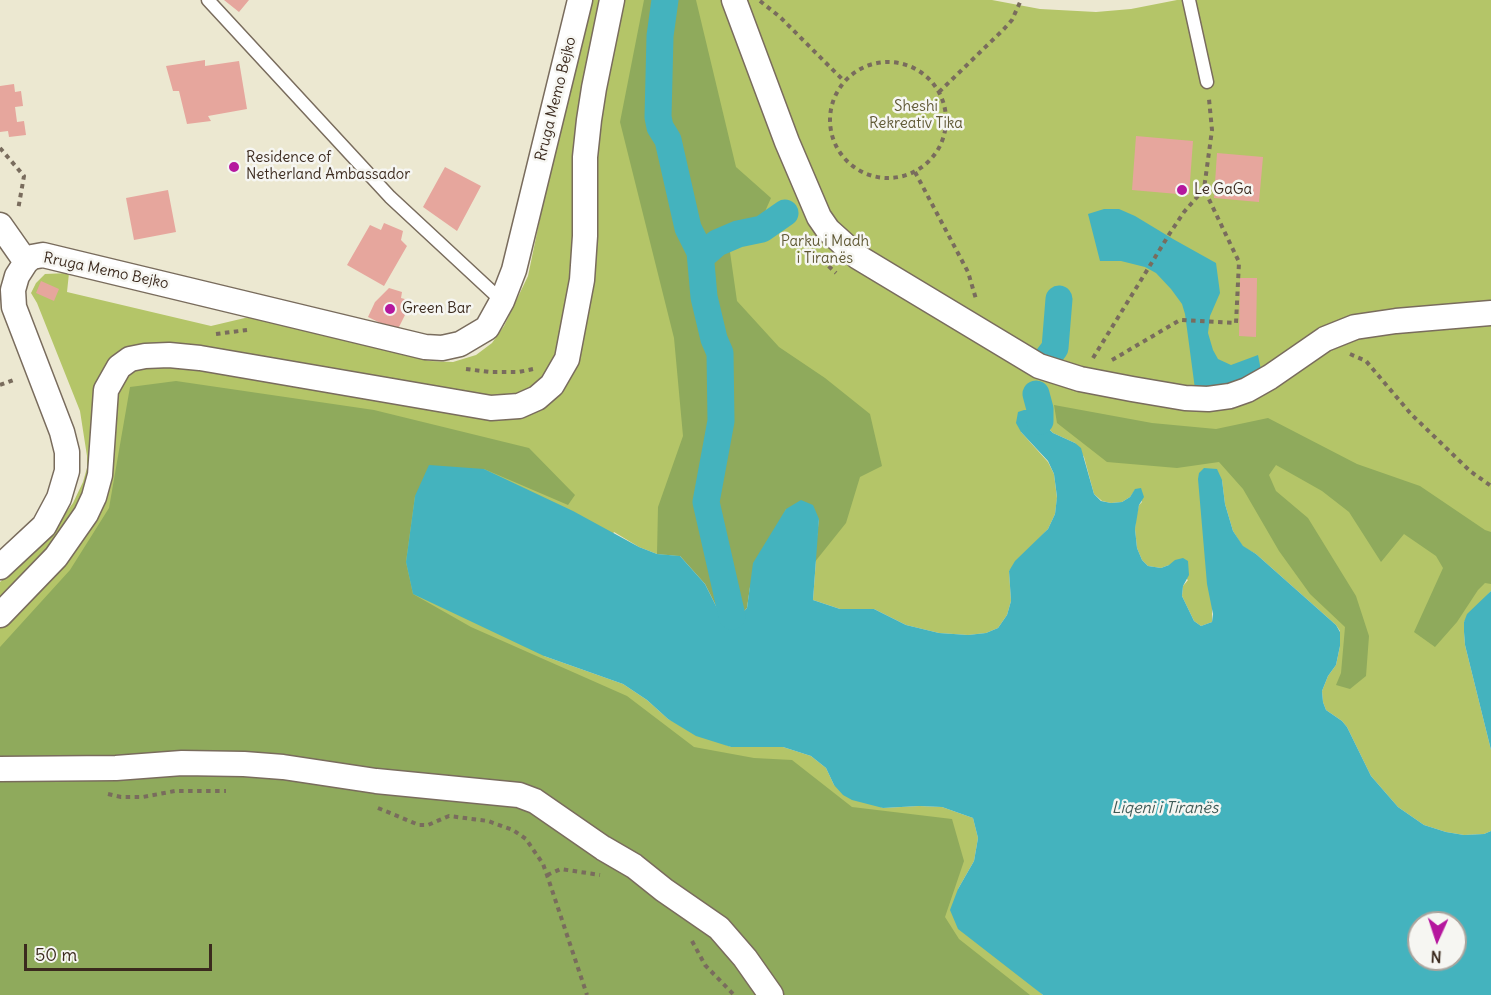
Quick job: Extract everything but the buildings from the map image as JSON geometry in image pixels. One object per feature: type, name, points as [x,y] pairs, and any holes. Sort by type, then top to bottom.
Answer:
[{"type":"street","name":"Rruga Memo Bejko","points":[[0,567],[44,526],[59,498],[68,471],[63,432],[14,307],[13,290],[17,276],[26,262],[32,257],[43,255],[433,348],[460,344],[487,328],[502,301],[514,270],[580,0]]},
{"type":"street","points":[[0,615],[56,557],[86,514],[100,475],[106,390],[119,367],[130,359],[169,355],[200,358],[491,408],[519,406],[537,398],[552,385],[567,359],[582,280],[585,236],[585,157],[594,88],[612,0]]},
{"type":"street","points":[[734,1],[787,142],[819,216],[828,230],[858,257],[1039,366],[1080,379],[1185,398],[1208,399],[1230,396],[1260,384],[1325,339],[1341,331],[1396,321],[1491,313]]},
{"type":"street","points":[[7,231],[26,262]]},
{"type":"street","points":[[0,769],[116,768],[182,763],[244,764],[283,767],[376,781],[519,795],[543,806],[603,849],[634,866],[719,928],[745,958],[771,995]]},
{"type":"lane","points":[[208,0],[390,197],[502,301]]},
{"type":"lane","points":[[1189,0],[1207,82]]},
{"type":"path","points":[[939,92],[1012,20],[1021,0]]},
{"type":"path","points":[[734,1],[759,1],[767,5],[844,81]]},
{"type":"path","points":[[895,62],[913,67],[928,77],[939,92],[946,109],[946,128],[940,146],[930,161],[915,172],[898,178],[880,177],[862,172],[848,162],[837,148],[830,122],[835,96],[844,81],[859,69],[876,63],[895,62]]},
{"type":"path","points":[[1080,379],[1170,233],[1204,189],[1212,130],[1207,82]]},
{"type":"path","points":[[0,148],[24,176],[7,231]]},
{"type":"path","points":[[915,172],[968,272],[975,296],[980,332]]},
{"type":"path","points":[[1080,379],[1180,320],[1236,323],[1239,262],[1204,189]]},
{"type":"path","points":[[816,254],[828,268],[844,279]]},
{"type":"path","points":[[1343,356],[1349,354],[1366,361],[1411,414],[1470,471],[1491,486]]},
{"type":"path","points":[[98,792],[121,797],[143,797],[175,791],[237,791]]},
{"type":"path","points":[[377,807],[418,825],[428,825],[449,816],[488,821],[513,830],[526,839],[543,864],[587,995]]},
{"type":"green space","name":"Parku i Madh i Tiranës","points":[[591,0],[992,0],[1040,9],[1096,12],[1131,9],[1177,0],[1491,0],[1491,591],[1464,622],[1464,632],[1465,645],[1491,750],[1491,831],[1484,834],[1464,835],[1424,825],[1398,807],[1371,776],[1347,727],[1326,710],[1323,702],[1322,691],[1328,676],[1336,665],[1340,631],[1256,554],[1243,547],[1233,531],[1225,504],[1222,480],[1212,622],[1201,626],[1194,621],[1182,596],[1183,586],[1188,580],[1169,565],[1161,568],[1148,566],[1142,560],[1137,548],[1135,529],[1139,505],[1142,502],[1135,490],[1122,502],[1102,501],[1094,494],[1084,457],[1075,443],[1053,433],[1037,417],[1021,432],[1048,462],[1054,474],[1057,498],[1055,514],[1048,529],[1009,571],[1011,601],[1007,615],[998,628],[986,633],[968,635],[939,633],[906,625],[874,609],[840,609],[813,600],[819,519],[753,563],[657,554],[639,547],[614,532],[544,656],[623,684],[647,700],[668,719],[731,747],[783,747],[811,756],[826,768],[834,785],[883,808],[942,807],[973,818],[978,838],[974,861],[958,889],[1029,982],[1043,995],[0,995],[0,582],[48,537],[73,503],[87,468],[80,411],[31,293],[36,283],[45,274],[69,273],[67,292],[211,326],[249,317],[430,361],[453,362],[476,355],[492,343],[504,326],[528,276],[562,113]]},
{"type":"green space","points":[[644,0],[696,0],[736,167],[771,198],[763,216],[730,223],[730,252],[737,301],[779,347],[825,378],[870,414],[882,466],[860,477],[846,523],[814,563],[819,519],[786,509],[750,587],[747,608],[739,617],[726,617],[717,608],[705,584],[680,556],[657,554],[658,507],[683,436],[674,338],[620,122]]},
{"type":"green space","points":[[176,381],[374,410],[529,448],[575,495],[568,505],[484,469],[415,496],[406,562],[413,594],[471,627],[627,696],[694,747],[754,758],[792,760],[852,807],[952,819],[964,861],[945,917],[959,939],[1030,995],[0,995],[0,647],[70,570],[109,508],[130,387]]},
{"type":"green space","points":[[1054,405],[1152,423],[1216,429],[1268,418],[1357,464],[1420,486],[1491,532],[1491,584],[1485,583],[1478,590],[1457,622],[1435,647],[1414,632],[1443,568],[1436,556],[1404,534],[1381,562],[1349,512],[1322,491],[1276,465],[1269,475],[1276,491],[1308,518],[1356,596],[1369,636],[1366,676],[1350,689],[1336,685],[1341,673],[1345,627],[1310,594],[1279,551],[1243,489],[1219,462],[1177,468],[1107,462],[1057,423]]},
{"type":"water","points":[[1104,209],[1119,209],[1135,216],[1216,263],[1220,293],[1210,316],[1208,333],[1213,350],[1218,359],[1231,365],[1258,355],[1261,370],[1230,385],[1195,389],[1185,314],[1182,304],[1171,289],[1156,273],[1145,267],[1121,261],[1100,261],[1088,214]]},
{"type":"water","name":"Liqeni i Tiranës","points":[[1029,410],[1053,433],[1081,448],[1094,494],[1101,501],[1122,502],[1130,497],[1135,489],[1141,488],[1144,497],[1139,505],[1135,529],[1137,548],[1142,560],[1148,566],[1161,568],[1175,560],[1183,558],[1188,561],[1189,575],[1183,586],[1182,596],[1194,621],[1201,626],[1212,622],[1213,614],[1207,584],[1198,479],[1199,473],[1204,468],[1217,469],[1222,480],[1225,504],[1233,531],[1243,546],[1256,554],[1336,625],[1340,632],[1336,665],[1328,676],[1322,691],[1323,702],[1326,710],[1347,727],[1371,776],[1398,807],[1424,825],[1464,835],[1484,834],[1491,831],[1491,995],[1043,995],[958,929],[950,910],[958,889],[974,861],[978,838],[973,818],[942,807],[883,808],[852,800],[843,795],[834,785],[826,768],[811,756],[783,747],[731,747],[696,736],[668,719],[647,700],[623,684],[544,656],[413,594],[406,562],[415,496],[429,465],[484,469],[573,511],[639,547],[657,554],[680,556],[705,584],[717,608],[726,617],[739,617],[747,608],[753,563],[786,509],[801,500],[813,505],[819,519],[813,600],[840,609],[874,609],[906,625],[939,633],[968,635],[986,633],[998,628],[1007,615],[1011,601],[1009,571],[1015,561],[1048,529],[1055,514],[1057,497],[1054,474],[1048,461],[1021,432],[1016,423],[1018,412]]},
{"type":"water","points":[[1491,591],[1491,750],[1465,645],[1464,622],[1467,614]]},
{"type":"waterway","points":[[665,0],[660,36],[658,117],[660,127],[668,140],[688,228],[700,252],[704,297],[714,339],[720,353],[721,421],[706,502],[732,616]]},
{"type":"waterway","points":[[701,257],[717,243],[738,234],[762,229],[785,213]]},
{"type":"waterway","points":[[1045,361],[1055,348],[1059,299]]},
{"type":"waterway","points":[[1036,394],[1040,421]]},
{"type":"place","name":"Residence of Netherland Ambassador","points":[[234,167]]},
{"type":"place","name":"Le GaGa","points":[[1182,190]]},
{"type":"place","name":"Green Bar","points":[[390,309]]},
{"type":"park label","name":"Sheshi Rekreativ Tika","points":[[916,116]]}]
